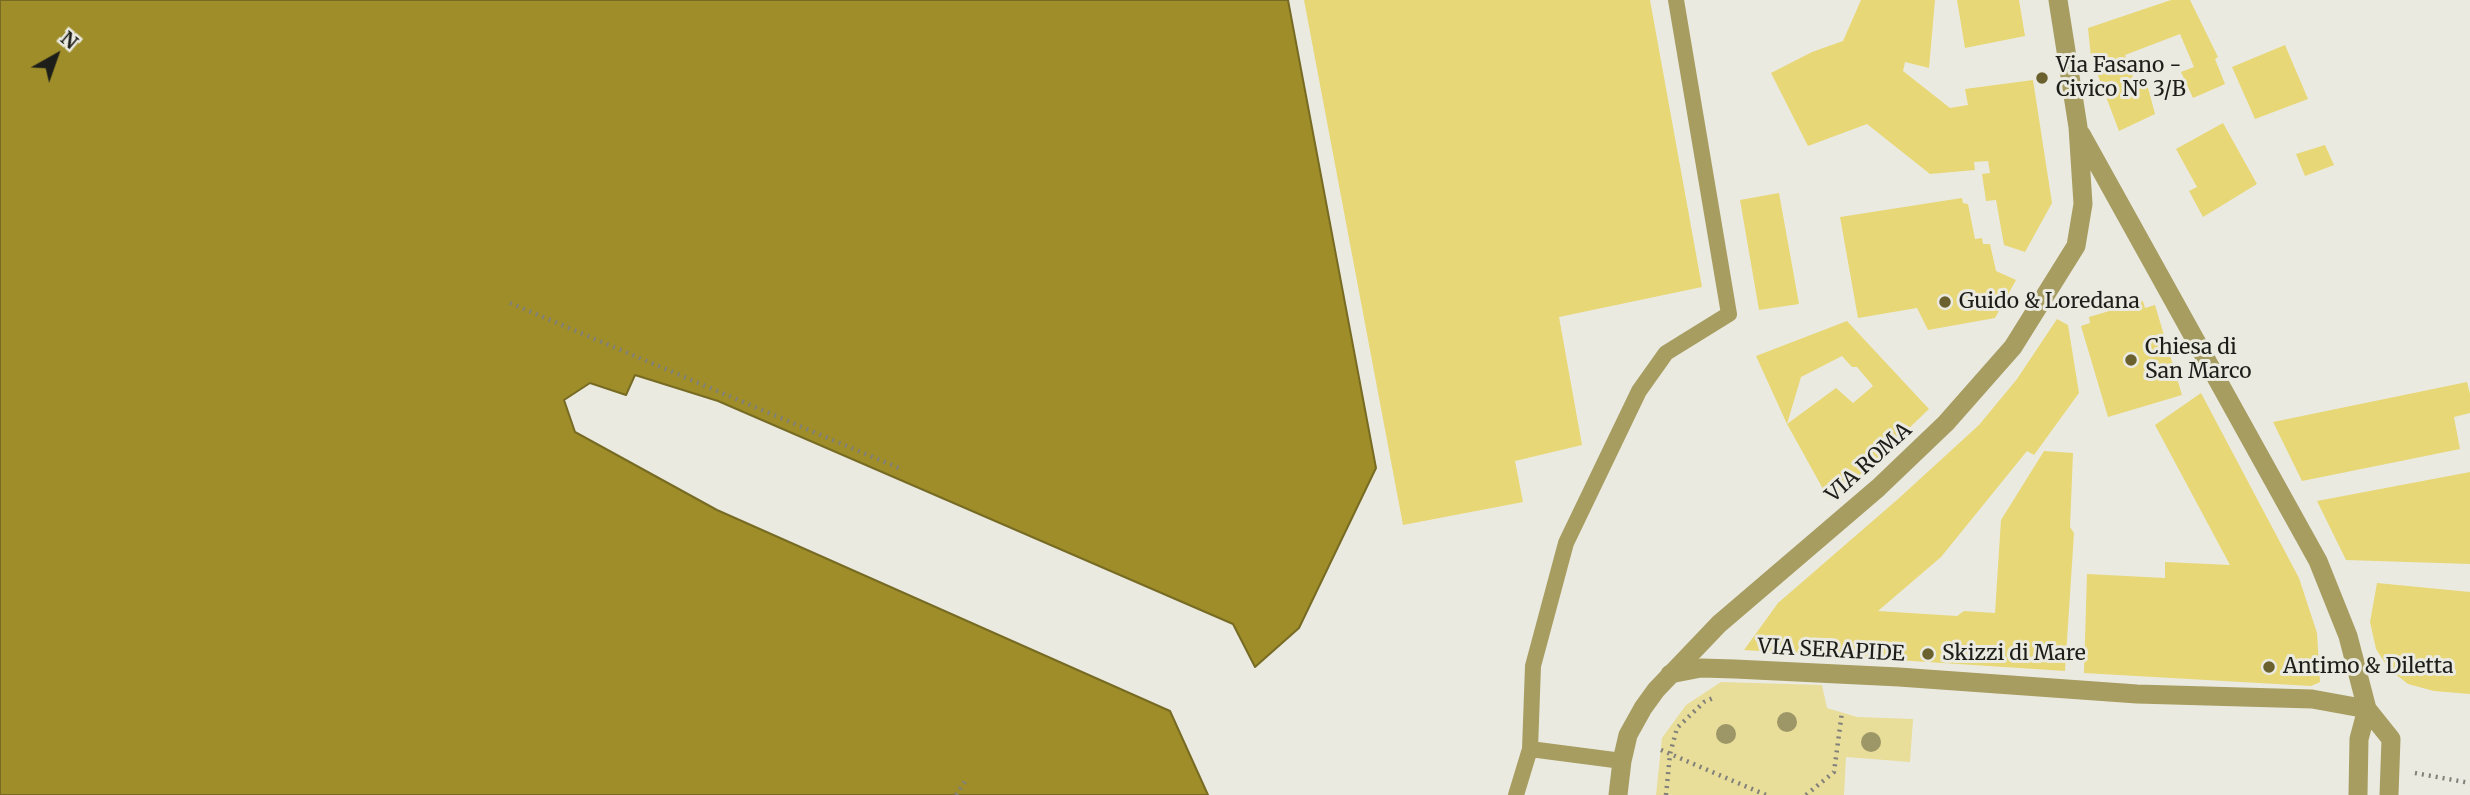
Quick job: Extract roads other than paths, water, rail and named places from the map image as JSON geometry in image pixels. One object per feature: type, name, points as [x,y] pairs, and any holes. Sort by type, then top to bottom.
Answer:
[{"type":"street","points":[[2058,0],[2078,127],[2318,561],[2348,636],[2367,709],[2391,739],[2389,795]]},
{"type":"street","name":"VIA ROMA","points":[[1618,795],[1628,735],[1643,708],[1670,674],[1719,624],[1888,479],[1946,423],[2013,347],[2076,246],[2083,204],[2078,127]]},
{"type":"street","name":"VIA SERAPIDE","points":[[1670,674],[1701,668],[1872,676],[2137,694],[2312,699],[2367,709]]},
{"type":"street","points":[[2358,795],[2359,739],[2367,709]]},
{"type":"lane","points":[[1516,795],[1530,749],[1533,666],[1566,543],[1639,391],[1666,353],[1729,314],[1676,0]]},
{"type":"lane","points":[[1530,749],[1622,761]]},
{"type":"place","name":"Via Fasano - Civico N° 3/B","points":[[2042,78]]},
{"type":"place","name":"Guido & Loredana","points":[[1945,302]]},
{"type":"place","name":"Chiesa di San Marco","points":[[2131,360]]},
{"type":"place","name":"Skizzi di Mare","points":[[1928,654]]},
{"type":"place","name":"Antimo & Diletta","points":[[2269,667]]}]
